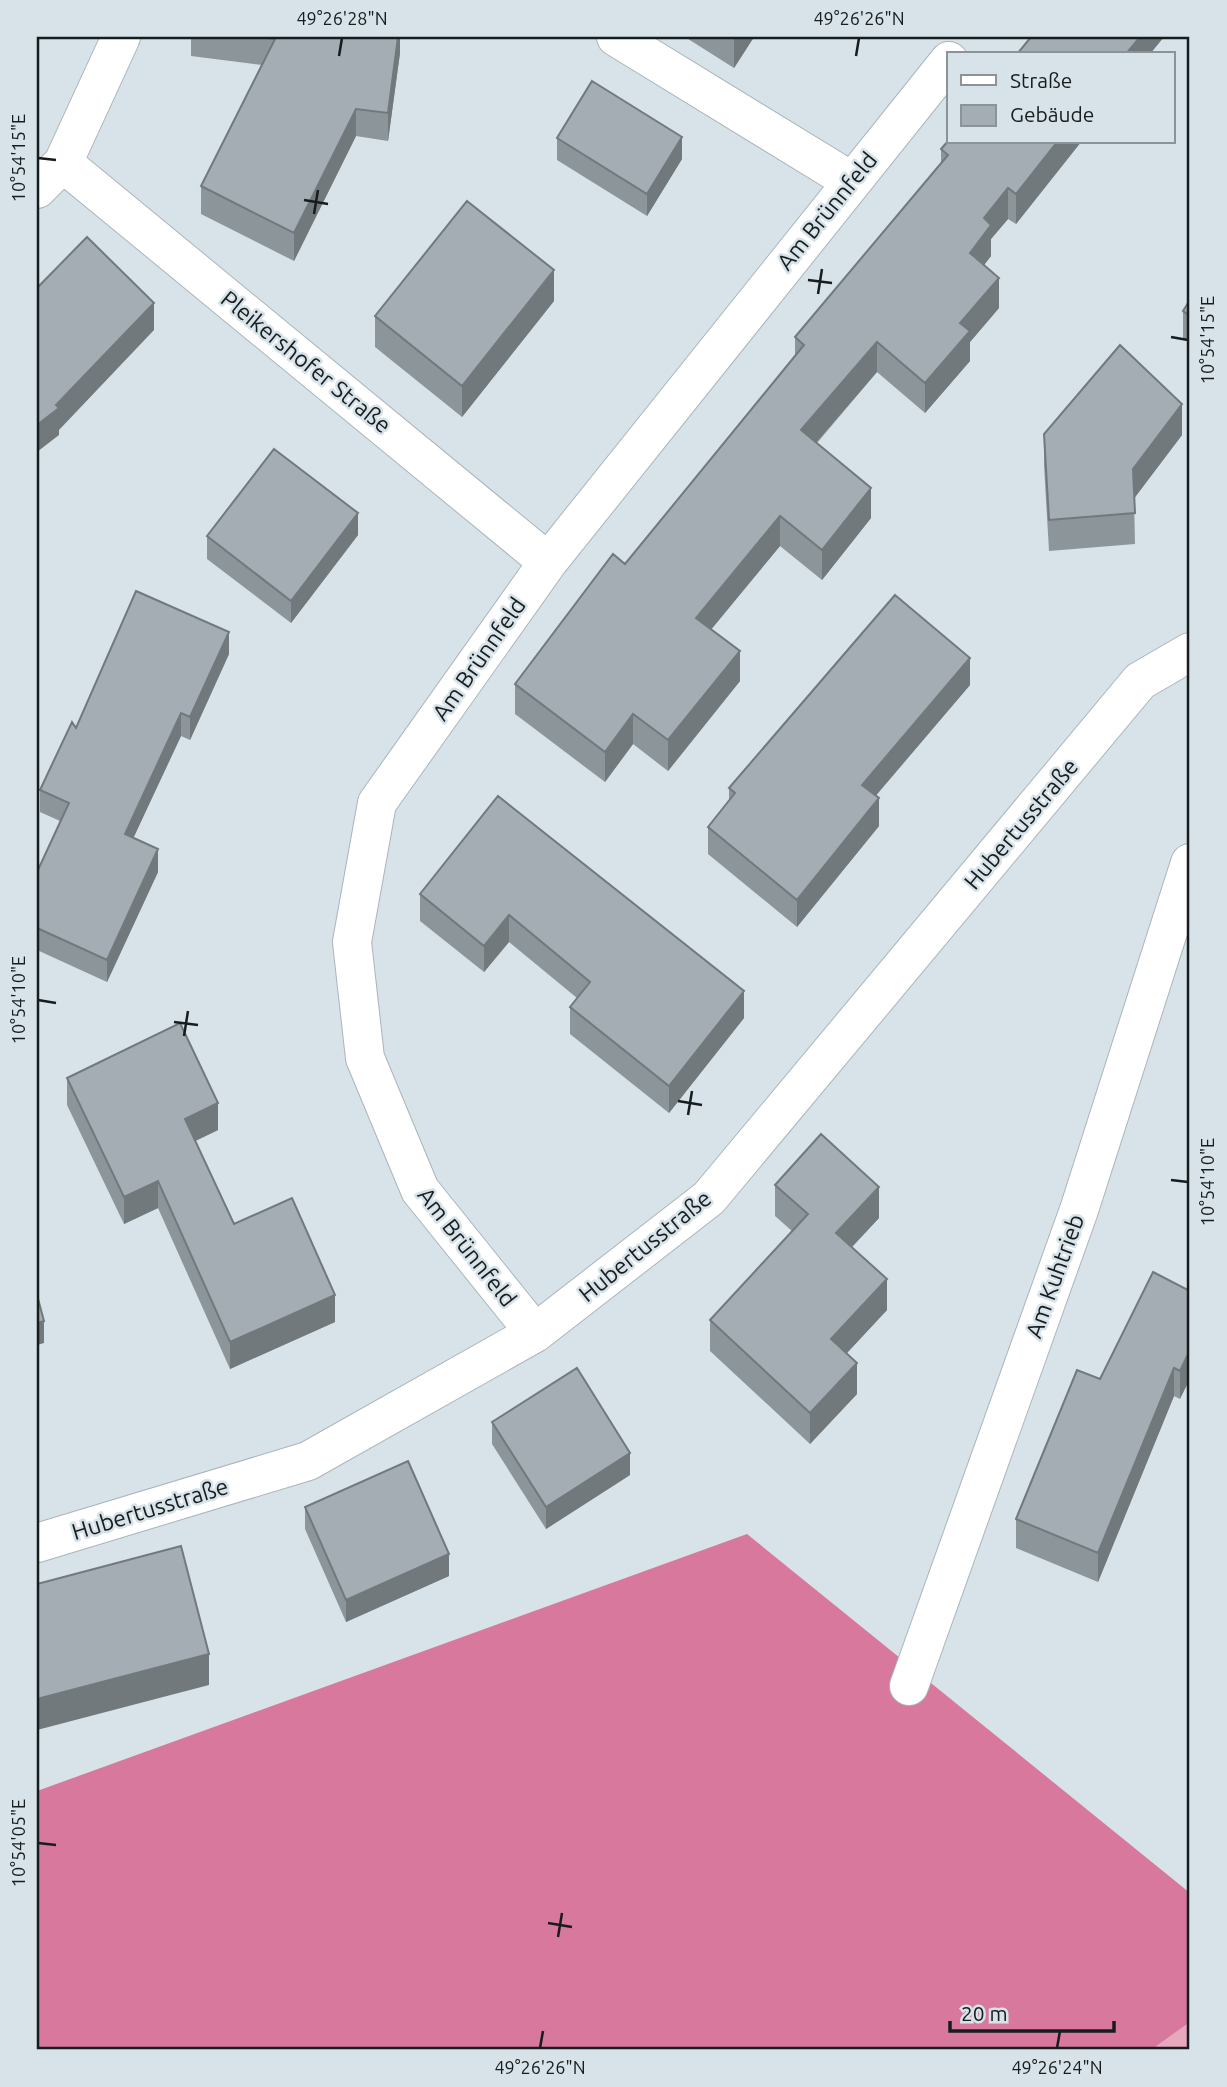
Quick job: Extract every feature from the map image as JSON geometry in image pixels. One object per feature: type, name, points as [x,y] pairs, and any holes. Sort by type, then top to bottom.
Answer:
[{"type":"street","points":[[37,189],[64,163],[121,37]]},
{"type":"street","points":[[616,37],[850,181]]},
{"type":"street","points":[[956,52],[968,37]]},
{"type":"street","name":"Am Brünnfeld","points":[[535,1334],[420,1190],[365,1058],[352,942],[377,803],[548,562],[850,181],[947,63]]},
{"type":"street","name":"Pleikershofer Straße","points":[[64,163],[548,562]]},
{"type":"street","name":"Hubertusstraße","points":[[37,1544],[308,1461],[535,1334],[709,1198],[1140,681],[1190,652]]},
{"type":"street","name":"Am Kuhtrieb","points":[[909,1686],[1079,1210],[1190,863]]},
{"type":"shaded area","points":[[747,1534],[1190,1893],[1190,2022],[1151,2050],[37,2050],[37,1791]]},
{"type":"shaded area","points":[[1190,2022],[1190,2050],[1151,2050]]},
{"type":"building","points":[[258,37],[398,37],[388,113],[356,109],[294,233],[201,186],[275,39]]},
{"type":"building","points":[[1031,37],[1140,37],[1128,52],[1019,52]]},
{"type":"building","points":[[592,81],[682,137],[647,194],[557,138]]},
{"type":"building","points":[[947,142],[1055,144],[1016,194],[1008,188],[984,218],[991,225],[970,253],[999,278],[960,323],[970,331],[925,383],[877,342],[801,430],[871,488],[822,550],[780,516],[696,618],[740,651],[668,740],[633,714],[605,752],[515,684],[613,554],[625,564],[804,345],[795,337],[948,155],[941,149]]},
{"type":"building","points":[[467,201],[554,270],[462,386],[375,316]]},
{"type":"building","points":[[87,237],[154,303],[56,405],[59,408],[37,425],[37,288]]},
{"type":"building","points":[[1190,300],[1190,316],[1183,311]]},
{"type":"building","points":[[1120,345],[1182,404],[1133,469],[1135,513],[1049,520],[1044,434]]},
{"type":"building","points":[[274,449],[358,513],[291,601],[207,536]]},
{"type":"building","points":[[136,591],[229,632],[190,717],[181,713],[125,834],[158,849],[107,960],[37,928],[37,872],[69,803],[40,790],[72,722],[76,728]]},
{"type":"building","points":[[895,595],[970,658],[862,785],[879,798],[797,900],[708,827],[735,793],[729,788]]},
{"type":"building","points":[[498,796],[744,991],[669,1086],[570,1007],[590,982],[509,915],[484,946],[420,894]]},
{"type":"building","points":[[180,1023],[218,1103],[185,1119],[234,1224],[292,1198],[335,1295],[230,1342],[158,1181],[124,1197],[67,1078]]},
{"type":"building","points":[[821,1134],[879,1187],[836,1233],[887,1279],[831,1339],[857,1363],[810,1413],[710,1320],[808,1214],[775,1185]]},
{"type":"building","points":[[1153,1272],[1190,1291],[1190,1350],[1180,1371],[1174,1368],[1098,1553],[1016,1519],[1077,1370],[1100,1379]]},
{"type":"building","points":[[37,1295],[44,1321],[37,1323]]},
{"type":"building","points":[[577,1368],[630,1453],[546,1507],[492,1422]]},
{"type":"building","points":[[408,1461],[449,1554],[346,1600],[305,1507]]},
{"type":"building","points":[[181,1546],[209,1654],[37,1699],[37,1584]]}]
